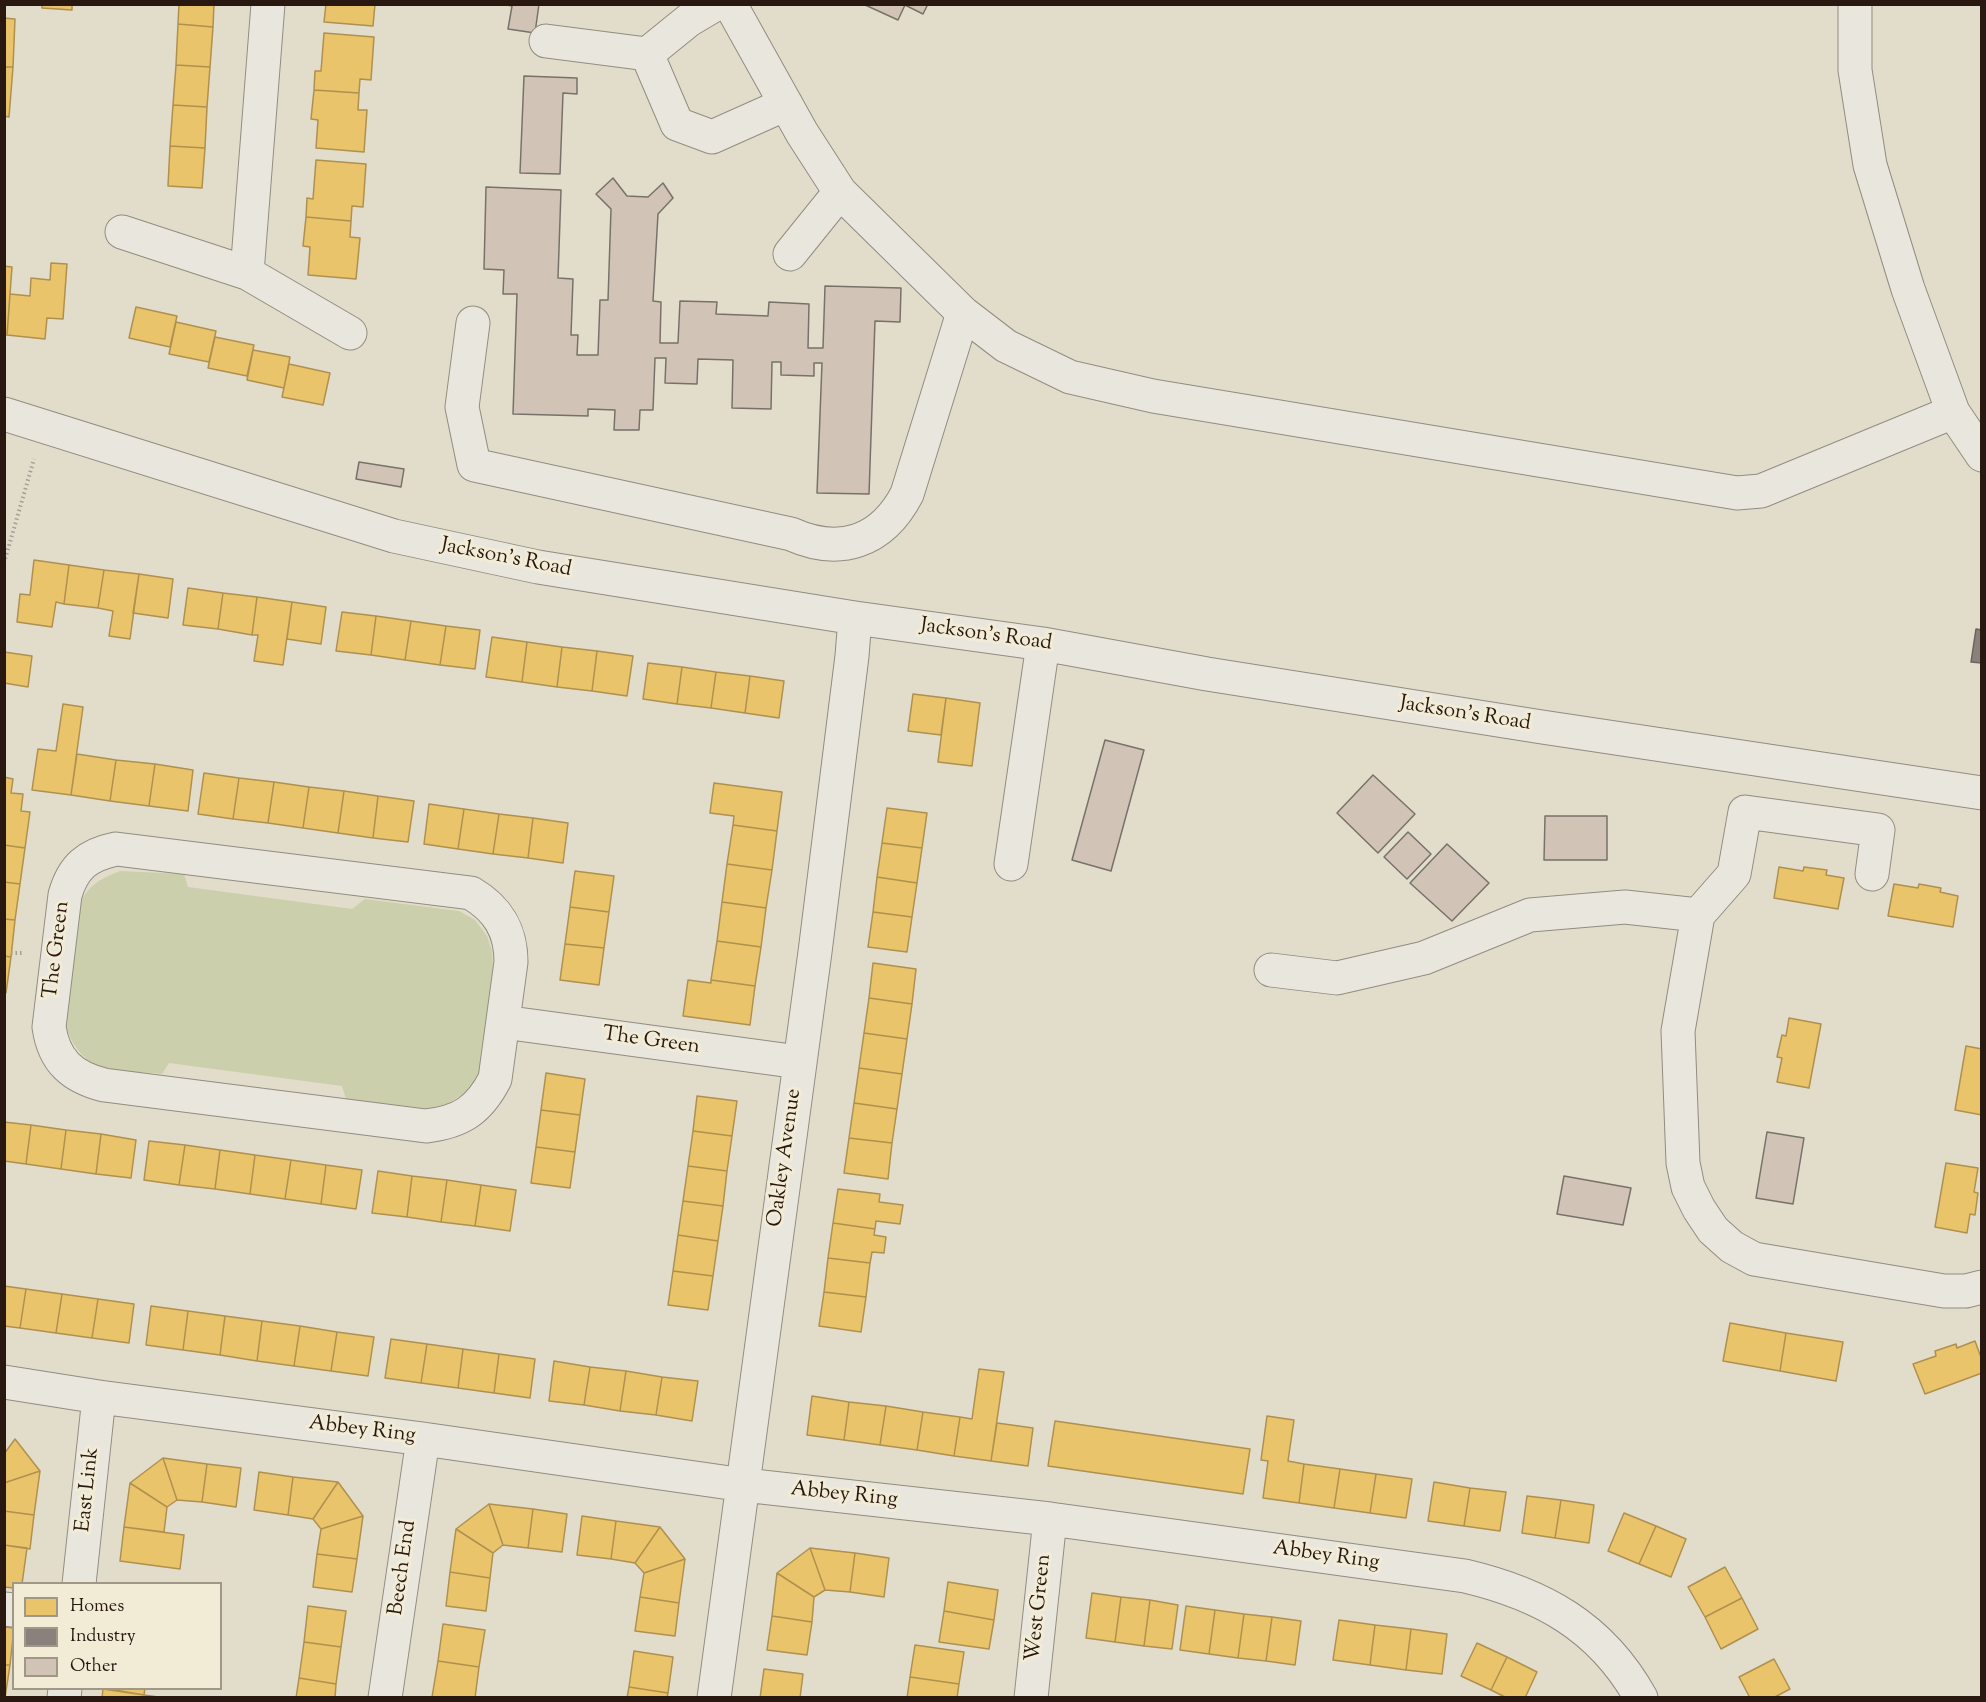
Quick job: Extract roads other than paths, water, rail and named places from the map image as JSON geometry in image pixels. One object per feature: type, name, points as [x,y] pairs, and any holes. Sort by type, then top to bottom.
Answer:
[{"type":"street","points":[[247,273],[268,4]]},
{"type":"street","points":[[546,41],[647,54],[689,20],[716,4]]},
{"type":"street","points":[[730,4],[802,133],[840,192],[963,313],[1006,346],[1070,377],[1153,396],[1737,493],[1761,491],[1953,412]]},
{"type":"street","points":[[1855,4],[1855,70],[1870,165],[1908,289],[1953,412],[1982,455]]},
{"type":"street","points":[[647,54],[677,124],[712,138],[786,104]]},
{"type":"street","points":[[790,254],[840,192]]},
{"type":"street","points":[[122,232],[247,273],[350,333]]},
{"type":"street","points":[[473,323],[462,406],[474,465],[791,534],[808,541],[843,544],[860,540],[876,532],[900,508],[907,494],[963,313]]},
{"type":"street","name":"Jackson's Road","points":[[4,414],[42,424],[394,536],[538,567],[855,618],[1043,644],[1231,678],[1565,731],[1982,793]]},
{"type":"street","name":"Oakley Avenue","points":[[714,1698],[815,952],[855,618]]},
{"type":"street","points":[[1011,864],[1043,644]]},
{"type":"street","points":[[1872,874],[1878,830],[1745,812],[1734,874],[1698,915],[1678,1031],[1683,1163],[1688,1187],[1713,1230],[1732,1246],[1754,1259],[1944,1291],[1966,1291],[1982,1287]]},
{"type":"street","name":"The Green","points":[[116,849],[471,893],[484,900],[495,910],[508,935],[511,962],[503,1022],[495,1079],[488,1092],[468,1113],[441,1124],[426,1126],[104,1085],[90,1081],[77,1075],[66,1066],[51,1041],[49,1027],[64,895],[75,870],[85,861],[99,852],[116,849]]},
{"type":"street","points":[[1271,970],[1337,978],[1424,958],[1530,915],[1625,907],[1698,915]]},
{"type":"street","name":"The Green","points":[[503,1022],[799,1062]]},
{"type":"street","name":"Abbey Ring","points":[[4,1382],[744,1485],[1050,1519],[1465,1576],[1498,1584],[1531,1596],[1561,1612],[1588,1633],[1613,1658],[1641,1698]]},
{"type":"street","name":"East Link","points":[[79,1582],[99,1397]]},
{"type":"street","name":"Beech End","points":[[385,1698],[423,1439]]},
{"type":"street","name":"West Green","points":[[1031,1698],[1050,1519]]}]
